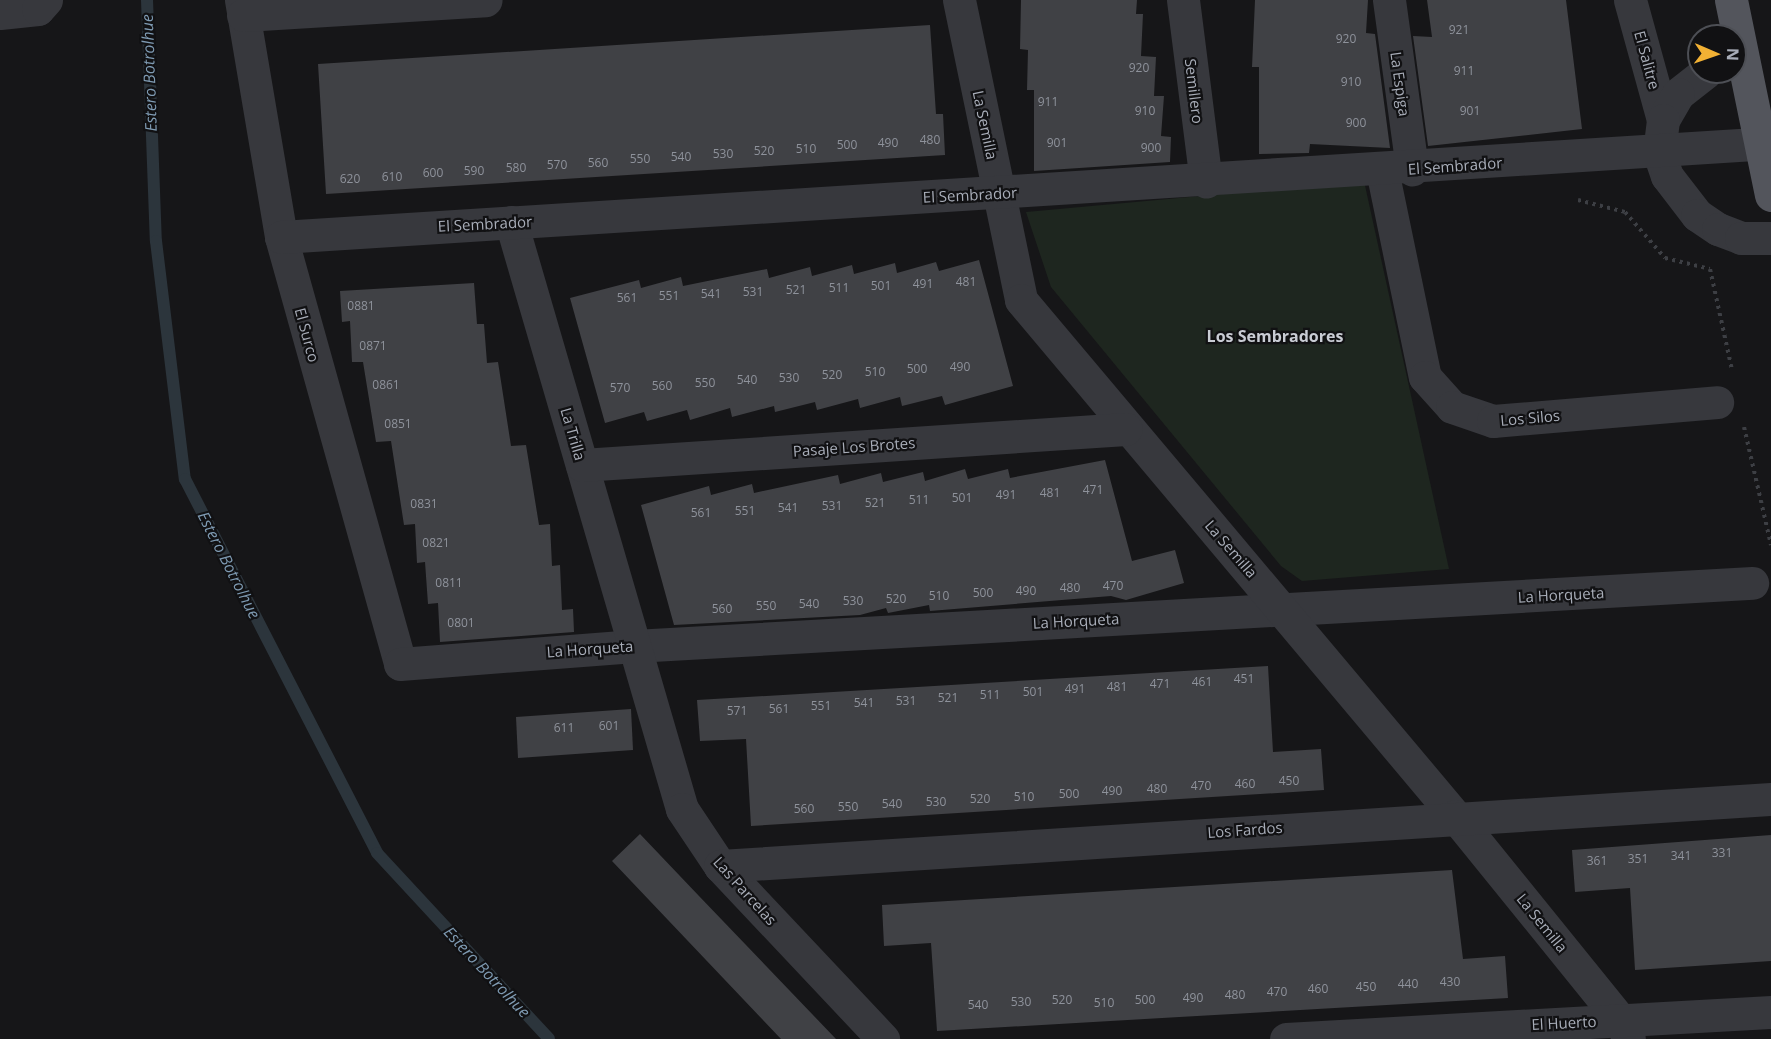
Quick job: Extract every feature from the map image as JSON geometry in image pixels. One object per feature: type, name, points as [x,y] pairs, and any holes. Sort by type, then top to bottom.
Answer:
[{"type":"main road","points":[[1731,0],[1734,24]]},
{"type":"main road","points":[[1746,84],[1766,144],[1771,195]]},
{"type":"street","points":[[0,13],[38,9],[46,0]]},
{"type":"street","points":[[242,8],[486,0]]},
{"type":"street","name":"La Semilla","points":[[959,0],[1021,300],[1126,429],[1283,610],[1455,816],[1625,1029]]},
{"type":"street","name":"Semillero","points":[[1183,0],[1206,182]]},
{"type":"street","name":"La Espiga","points":[[1389,0],[1397,169]]},
{"type":"street","name":"El Salitre","points":[[1630,0],[1663,120]]},
{"type":"street","name":"El Surco","points":[[242,8],[281,237],[400,664]]},
{"type":"street","points":[[1691,84],[1678,94],[1663,120],[1659,153],[1667,176],[1697,215],[1741,238],[1771,238]]},
{"type":"street","name":"El Sembrador","points":[[281,237],[1206,182],[1766,144]]},
{"type":"street","name":"Los Silos","points":[[1397,169],[1425,377],[1452,407],[1493,421],[1725,390]]},
{"type":"street","name":"La Trilla","points":[[511,222],[634,646]]},
{"type":"street","name":"Pasaje Los Brotes","points":[[582,465],[1126,429]]},
{"type":"street","name":"La Horqueta","points":[[400,664],[634,646],[1752,583]]},
{"type":"street","name":"Las Parcelas","points":[[634,646],[682,809],[720,866],[883,1039]]},
{"type":"street","name":"Los Fardos","points":[[720,866],[1455,816],[1771,799]]},
{"type":"street","name":"El Huerto","points":[[1286,1039],[1625,1029],[1771,1012]]},
{"type":"path","points":[[1578,200],[1625,212],[1665,258],[1710,270],[1725,390]]},
{"type":"path","points":[[1743,422],[1771,545]]},
{"type":"shaded area","points":[[1364,181],[1449,569],[1302,581],[1281,566],[1051,287],[1026,212]]},
{"type":"building","points":[[1021,0],[1137,0],[1136,14],[1143,14],[1141,56],[1156,57],[1154,96],[1164,96],[1161,136],[1171,137],[1170,162],[1034,171],[1034,90],[1027,90],[1028,50],[1020,49]]},
{"type":"building","points":[[1255,0],[1368,0],[1366,33],[1375,34],[1390,148],[1310,144],[1309,153],[1259,154],[1259,67],[1252,67]]},
{"type":"building","points":[[1427,0],[1566,0],[1582,129],[1428,146],[1413,36],[1432,37]]},
{"type":"building","points":[[930,25],[936,114],[943,114],[945,155],[326,194],[318,64]]},
{"type":"building","points":[[979,260],[1013,386],[945,405],[942,396],[902,406],[900,397],[860,408],[858,399],[817,410],[815,402],[775,412],[774,406],[732,417],[730,408],[690,420],[687,410],[647,421],[644,412],[605,423],[570,298],[639,280],[641,288],[681,277],[683,286],[767,269],[769,278],[810,267],[812,276],[852,265],[854,274],[895,263],[897,273],[936,262],[939,271]]},
{"type":"building","points":[[474,283],[477,324],[484,324],[487,363],[498,362],[511,446],[526,445],[539,525],[550,524],[552,566],[560,565],[562,610],[573,609],[574,632],[440,642],[438,603],[428,604],[425,562],[417,563],[415,524],[404,525],[391,441],[376,442],[363,362],[352,362],[350,321],[342,322],[340,291]]},
{"type":"building","points":[[1105,460],[1132,561],[1175,550],[1184,583],[1126,600],[1111,596],[930,611],[929,605],[888,613],[886,608],[860,615],[674,625],[641,505],[709,486],[711,495],[752,484],[754,493],[838,475],[840,484],[881,473],[883,482],[923,472],[925,481],[965,469],[968,479],[1008,469],[1010,478]]},
{"type":"building","points":[[1268,666],[1273,752],[1321,749],[1324,790],[751,826],[746,739],[700,741],[697,700]]},
{"type":"building","points":[[631,709],[633,750],[518,758],[516,717]]},
{"type":"building","points":[[640,834],[836,1039],[781,1039],[612,861]]},
{"type":"building","points":[[1771,835],[1771,961],[1635,970],[1630,888],[1575,892],[1572,850]]},
{"type":"building","points":[[1452,870],[1463,959],[1505,956],[1508,998],[937,1031],[931,943],[884,946],[882,905]]},
{"type":"waterway","name":"Estero Botrolhue","points":[[147,0],[156,241],[185,479],[377,853],[549,1039]]},
{"type":"district","name":"Los Sembradores","points":[[1275,336]]}]
